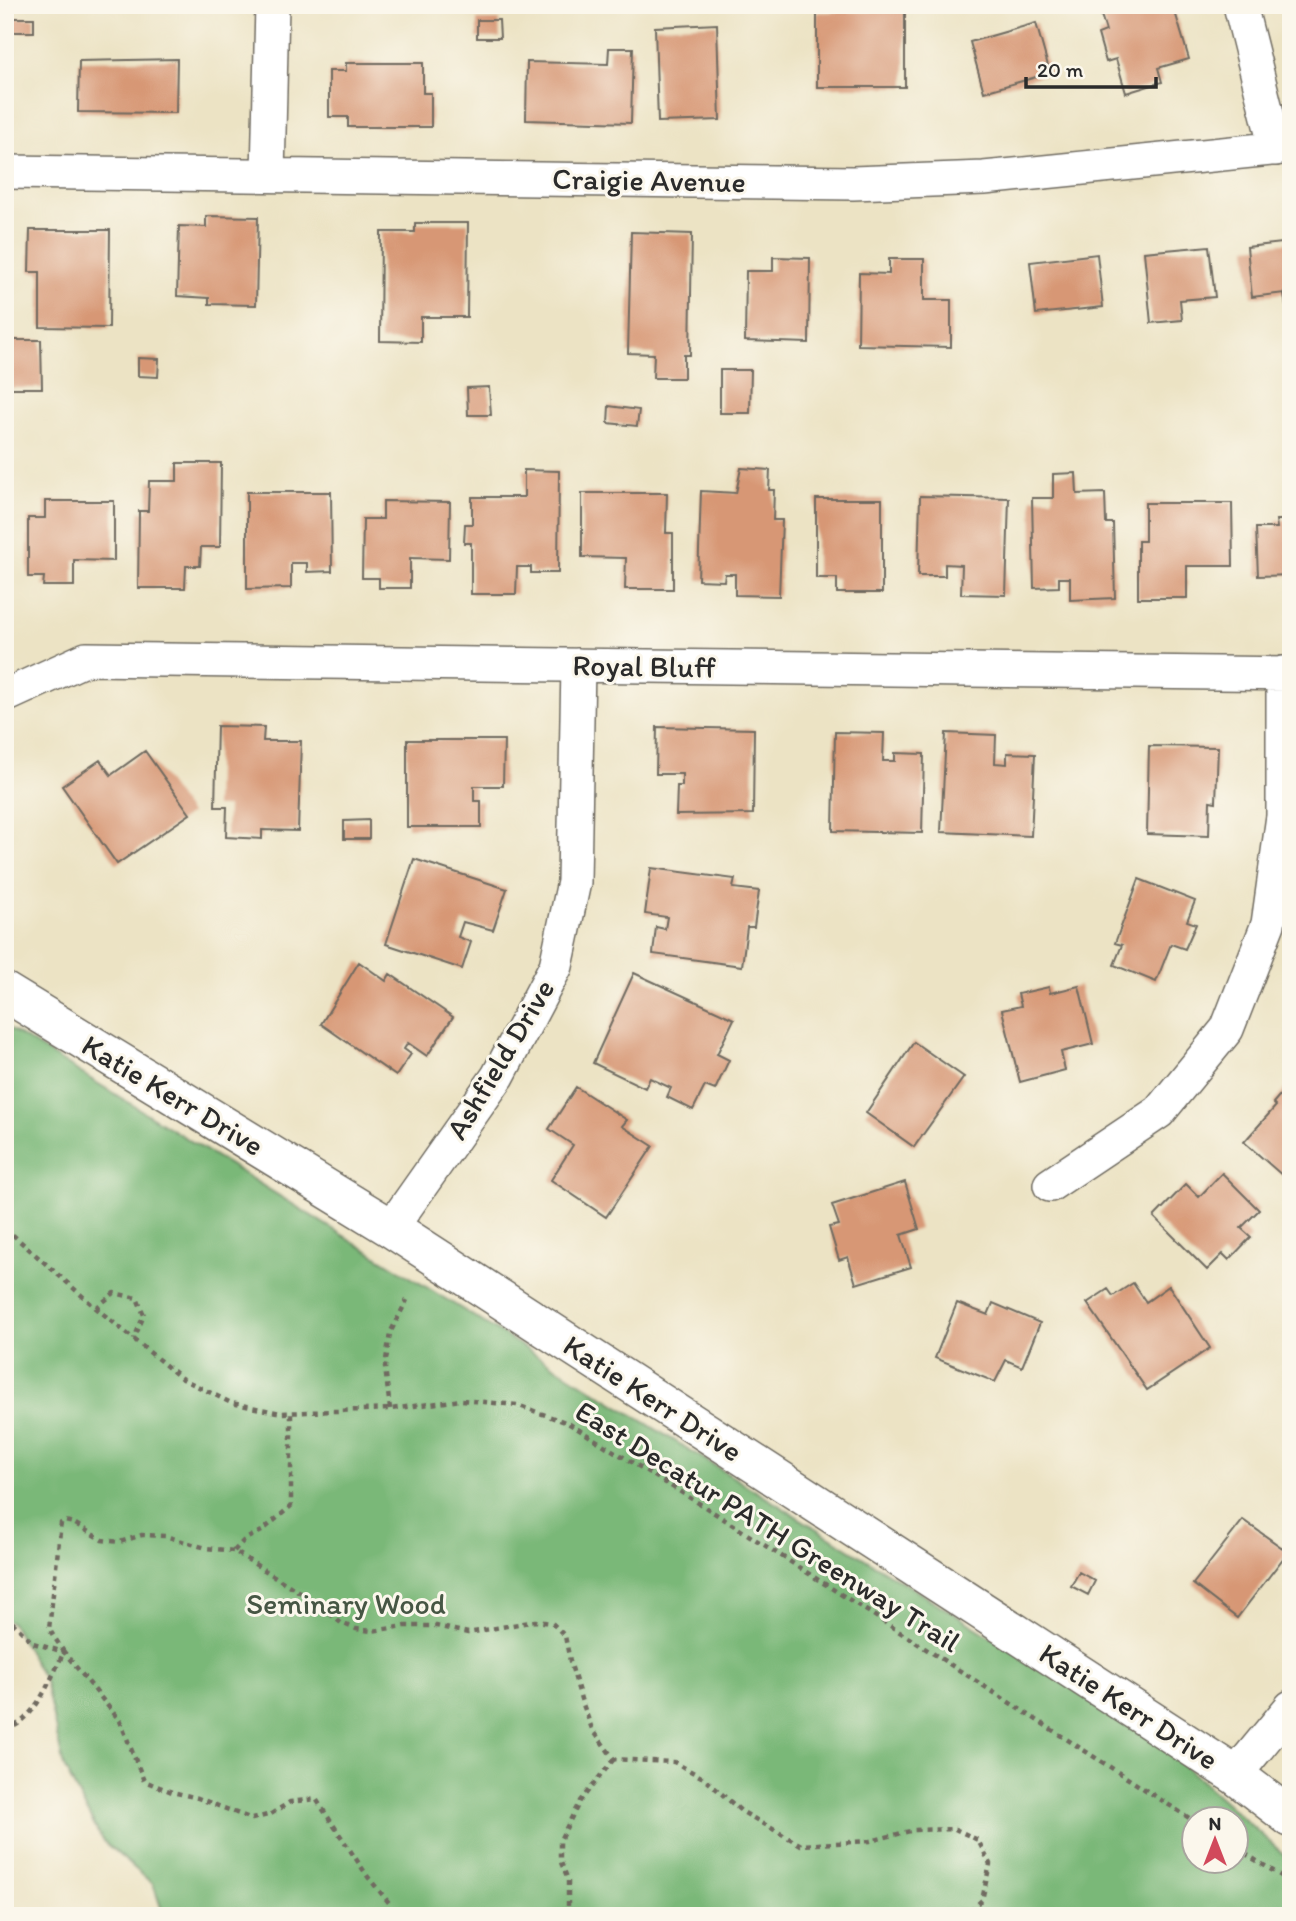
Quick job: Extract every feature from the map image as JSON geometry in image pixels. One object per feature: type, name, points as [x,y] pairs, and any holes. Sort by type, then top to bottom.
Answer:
[{"type":"street","points":[[268,175],[272,5]]},
{"type":"street","points":[[1240,5],[1283,148]]},
{"type":"street","name":"Craigie Avenue","points":[[5,172],[853,183],[984,178],[1283,148]]},
{"type":"street","name":"Royal Bluff","points":[[5,696],[86,659],[1287,674]]},
{"type":"street","name":"Ashfield Drive","points":[[391,1228],[498,1076],[556,966],[574,882],[578,665]]},
{"type":"street","points":[[1051,1185],[1158,1112],[1227,1029],[1268,924],[1283,816],[1287,674]]},
{"type":"street","name":"Katie Kerr Drive","points":[[5,992],[391,1228],[1235,1775],[1291,1818]]},
{"type":"street","points":[[1235,1775],[1291,1707]]},
{"type":"path","name":"East Decatur PATH Greenway Trail","points":[[5,1228],[181,1378],[231,1403],[291,1413],[390,1409],[462,1400],[517,1405],[568,1423],[705,1507],[1180,1811]]},
{"type":"path","points":[[96,1308],[114,1293],[136,1297],[144,1315],[134,1339]]},
{"type":"path","points":[[390,1409],[386,1367],[390,1333],[407,1300]]},
{"type":"path","points":[[234,1550],[291,1506],[291,1413]]},
{"type":"path","points":[[395,1916],[390,1904],[368,1877],[316,1799],[290,1802],[271,1814],[252,1819],[144,1781],[120,1721],[64,1652],[49,1629],[61,1523],[74,1523],[103,1540],[120,1542],[142,1535],[165,1535],[206,1548],[234,1550],[317,1603],[341,1623],[356,1629],[372,1631],[405,1626],[436,1626],[468,1633],[535,1621],[552,1623],[565,1636],[581,1699],[592,1729],[614,1759]]},
{"type":"path","points":[[5,1615],[33,1643],[64,1652]]},
{"type":"path","points":[[5,1729],[13,1728],[34,1710],[64,1652]]},
{"type":"path","points":[[568,1916],[568,1880],[560,1860],[560,1840],[580,1801],[614,1759]]},
{"type":"path","points":[[614,1759],[674,1762],[705,1779],[741,1811],[801,1845],[870,1842],[914,1830],[955,1829],[978,1840],[990,1864],[982,1900],[965,1916]]},
{"type":"path","points":[[1250,1856],[1291,1882]]},
{"type":"green space","name":"Seminary Wood","points":[[5,1026],[1151,1736],[1229,1806],[1180,1806],[1180,1876],[1250,1876],[1250,1824],[1291,1861],[1291,1916],[164,1916],[153,1884],[102,1840],[64,1767],[45,1681],[11,1622],[5,1620]]},
{"type":"building","points":[[1098,5],[1173,5],[1189,59],[1158,68],[1162,82],[1126,93],[1116,59],[1106,62],[1098,34],[1106,31]]},
{"type":"building","points":[[905,11],[905,87],[817,87],[817,12]]},
{"type":"building","points":[[12,18],[34,18],[34,32],[12,32]]},
{"type":"building","points":[[477,20],[499,20],[500,38],[477,38]]},
{"type":"building","points":[[1036,23],[1050,73],[984,92],[970,42]]},
{"type":"building","points":[[717,24],[720,120],[658,122],[655,27]]},
{"type":"building","points":[[609,48],[633,48],[631,123],[526,120],[527,62],[608,64]]},
{"type":"building","points":[[177,59],[176,113],[78,112],[79,61]]},
{"type":"building","points":[[346,63],[423,63],[423,93],[431,93],[431,127],[348,127],[348,117],[329,117],[329,71],[346,71]]},
{"type":"building","points":[[206,216],[258,217],[256,305],[209,304],[209,298],[177,296],[179,226],[206,227]]},
{"type":"building","points":[[415,223],[468,223],[467,317],[421,317],[421,342],[380,341],[381,232],[415,232]]},
{"type":"building","points":[[30,230],[110,230],[109,328],[40,327],[40,272],[29,272]]},
{"type":"building","points":[[631,232],[692,234],[690,355],[684,355],[684,378],[653,378],[654,354],[628,353]]},
{"type":"building","points":[[1291,242],[1291,306],[1286,307],[1284,293],[1252,297],[1247,247]]},
{"type":"building","points":[[1209,246],[1215,297],[1180,300],[1182,320],[1151,323],[1144,252]]},
{"type":"building","points":[[1097,254],[1103,307],[1036,314],[1030,262]]},
{"type":"building","points":[[773,257],[810,258],[809,343],[745,341],[746,271],[773,271]]},
{"type":"building","points":[[889,259],[924,259],[924,300],[951,300],[951,347],[858,345],[859,273],[889,274]]},
{"type":"building","points":[[11,340],[41,340],[42,388],[11,388]]},
{"type":"building","points":[[138,358],[159,359],[158,377],[138,376]]},
{"type":"building","points":[[720,370],[751,370],[750,413],[720,413]]},
{"type":"building","points":[[489,387],[491,415],[468,415],[467,388]]},
{"type":"building","points":[[609,406],[639,410],[637,426],[608,423]]},
{"type":"building","points":[[177,463],[221,463],[220,547],[201,547],[200,566],[186,566],[185,588],[138,588],[139,511],[148,511],[149,481],[177,481]]},
{"type":"building","points":[[741,468],[770,470],[769,490],[774,490],[773,520],[782,520],[779,596],[735,595],[735,574],[725,574],[724,581],[698,580],[701,491],[736,493]]},
{"type":"building","points":[[524,470],[559,471],[558,573],[531,573],[531,567],[517,567],[516,594],[471,594],[471,543],[464,543],[465,524],[472,524],[472,497],[524,497]]},
{"type":"building","points":[[1076,473],[1077,494],[1105,493],[1106,523],[1113,523],[1115,598],[1070,600],[1070,578],[1059,578],[1059,587],[1034,588],[1032,498],[1053,498],[1053,474]]},
{"type":"building","points":[[247,492],[331,492],[332,571],[307,572],[307,563],[291,563],[291,588],[247,589]]},
{"type":"building","points":[[582,493],[667,493],[666,533],[673,533],[673,589],[625,589],[626,558],[582,557]]},
{"type":"building","points":[[920,496],[1009,498],[1006,595],[961,594],[962,565],[945,564],[945,576],[918,576]]},
{"type":"building","points":[[816,499],[882,499],[882,593],[837,593],[837,578],[816,578]]},
{"type":"building","points":[[45,501],[114,501],[114,561],[74,560],[74,586],[43,586],[44,577],[28,577],[28,518],[45,518]]},
{"type":"building","points":[[383,501],[450,502],[449,559],[410,558],[410,588],[379,588],[379,578],[362,578],[363,519],[383,519]]},
{"type":"building","points":[[1145,503],[1232,503],[1233,566],[1187,566],[1187,598],[1138,598],[1138,541],[1145,541]]},
{"type":"building","points":[[1276,520],[1291,520],[1291,575],[1258,576],[1256,528],[1277,528]]},
{"type":"building","points":[[217,726],[264,727],[263,741],[301,741],[298,831],[262,830],[262,839],[226,837],[227,807],[215,807]]},
{"type":"building","points":[[657,727],[754,729],[753,814],[676,815],[677,786],[682,786],[682,774],[656,774]]},
{"type":"building","points":[[835,732],[884,733],[883,761],[895,761],[895,753],[924,754],[922,833],[833,831]]},
{"type":"building","points":[[946,733],[996,735],[995,763],[1007,764],[1007,753],[1035,754],[1031,836],[941,832]]},
{"type":"building","points":[[407,740],[504,740],[503,786],[474,786],[474,801],[481,801],[481,827],[407,827]]},
{"type":"building","points":[[1149,746],[1218,747],[1216,802],[1210,801],[1209,836],[1147,834]]},
{"type":"building","points":[[145,751],[190,814],[117,864],[62,786],[100,760],[111,775]]},
{"type":"building","points":[[369,820],[369,839],[344,839],[344,821]]},
{"type":"building","points":[[414,859],[507,889],[493,930],[463,922],[458,937],[471,942],[462,969],[386,944]]},
{"type":"building","points":[[651,868],[735,879],[733,888],[759,891],[754,927],[747,927],[742,966],[653,954],[656,927],[665,929],[667,917],[645,914]]},
{"type":"building","points":[[1139,879],[1195,901],[1187,921],[1196,924],[1185,949],[1171,944],[1156,982],[1114,965],[1122,945],[1115,943]]},
{"type":"building","points":[[359,962],[386,981],[390,974],[453,1017],[427,1056],[408,1043],[404,1049],[411,1054],[396,1076],[321,1024]]},
{"type":"building","points":[[634,973],[734,1019],[717,1054],[729,1060],[715,1090],[705,1086],[693,1110],[667,1097],[671,1088],[650,1078],[645,1088],[593,1063]]},
{"type":"building","points":[[1079,986],[1093,1044],[1061,1052],[1065,1070],[1020,1082],[1002,1010],[1021,1006],[1018,994],[1049,987],[1050,993]]},
{"type":"building","points":[[914,1042],[964,1077],[914,1147],[866,1113]]},
{"type":"building","points":[[1291,1082],[1291,1183],[1244,1142],[1276,1106],[1273,1103]]},
{"type":"building","points":[[576,1087],[627,1120],[622,1126],[653,1146],[606,1217],[551,1180],[573,1145],[549,1129]]},
{"type":"building","points":[[1222,1173],[1259,1210],[1241,1228],[1251,1237],[1229,1260],[1223,1254],[1207,1270],[1154,1217],[1186,1184],[1199,1197]]},
{"type":"building","points":[[905,1182],[919,1229],[901,1235],[911,1267],[856,1284],[848,1257],[839,1260],[829,1227],[839,1225],[832,1205]]},
{"type":"building","points":[[1133,1283],[1146,1302],[1169,1286],[1210,1348],[1147,1390],[1087,1303],[1108,1289],[1113,1296]]},
{"type":"building","points":[[957,1303],[988,1315],[993,1303],[1040,1323],[1022,1367],[1006,1360],[995,1382],[935,1358]]},
{"type":"building","points":[[1243,1520],[1288,1552],[1237,1618],[1193,1584]]},
{"type":"building","points":[[1079,1572],[1095,1581],[1088,1595],[1071,1586]]}]
